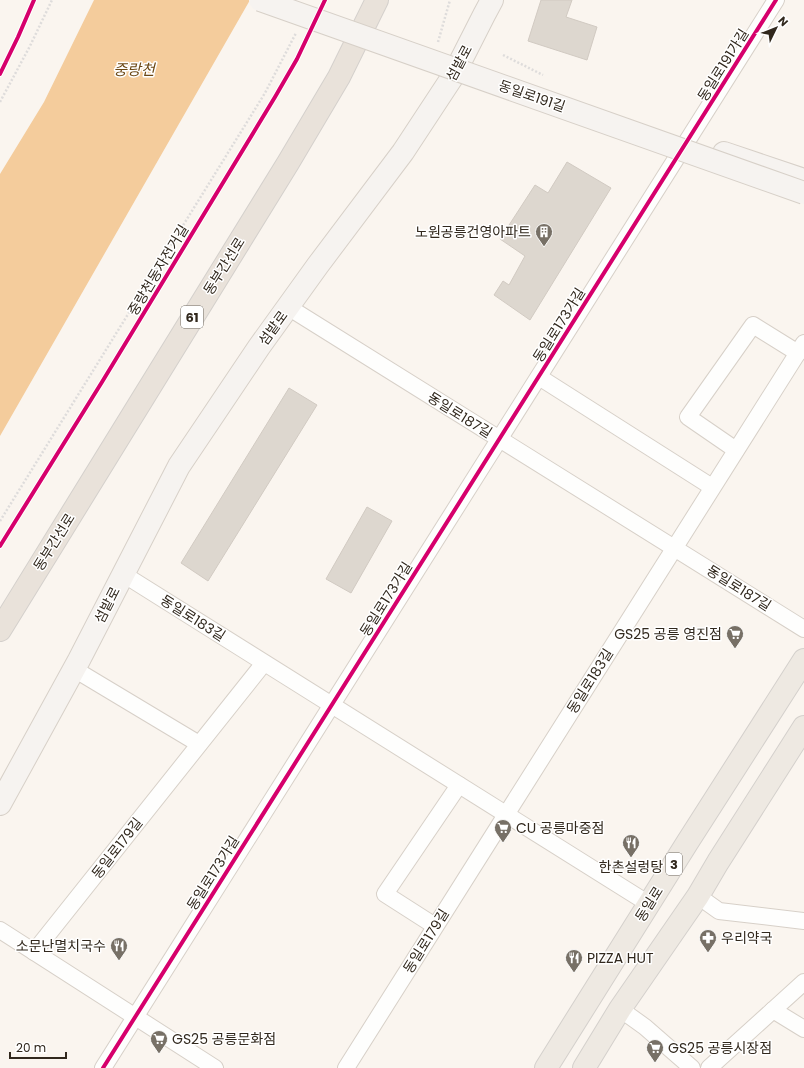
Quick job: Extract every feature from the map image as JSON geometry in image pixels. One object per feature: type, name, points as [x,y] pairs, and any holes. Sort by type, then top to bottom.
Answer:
[{"type":"highway","name":"동부간선로","points":[[0,630],[339,77],[377,0]]},
{"type":"main road","name":"동일로191길","points":[[260,0],[804,193]]},
{"type":"main road","name":"섬밭로","points":[[0,804],[74,669],[179,466],[259,347],[318,265],[403,152],[457,68],[492,0]]},
{"type":"main road","name":"동일로191길","points":[[457,68],[683,149],[804,203]]},
{"type":"main road","name":"동일로191길","points":[[683,149],[804,180]]},
{"type":"main road","name":"동일로","points":[[546,1068],[804,660]]},
{"type":"main road","points":[[584,1068],[620,1009],[698,896],[718,862],[801,738]]},
{"type":"street","name":"동일로191가길","points":[[683,149],[776,0]]},
{"type":"street","name":"동일로173가길","points":[[103,1068],[683,149]]},
{"type":"street","name":"동일로187길","points":[[288,307],[804,629]]},
{"type":"street","points":[[674,548],[801,348],[753,325],[688,417],[736,450]]},
{"type":"street","name":"동일로173가길","points":[[538,378],[712,487]]},
{"type":"street","name":"동일로183길","points":[[506,814],[674,548]]},
{"type":"street","name":"동일로183길","points":[[123,574],[649,904]]},
{"type":"street","points":[[74,669],[199,744],[264,663]]},
{"type":"street","name":"동일로179길","points":[[34,952],[199,744]]},
{"type":"street","points":[[435,926],[385,894],[460,785]]},
{"type":"street","name":"동일로179길","points":[[346,1068],[506,814]]},
{"type":"street","points":[[698,896],[719,911],[804,922]]},
{"type":"street","points":[[0,930],[215,1068]]},
{"type":"street","points":[[709,1068],[804,982]]},
{"type":"street","points":[[620,1009],[645,1027],[692,1068]]},
{"type":"street","points":[[773,1010],[804,1029]]},
{"type":"path","points":[[0,102],[30,46],[52,0]]},
{"type":"path","points":[[437,47],[450,0]]},
{"type":"path","points":[[0,522],[265,93],[297,32]]},
{"type":"path","points":[[503,55],[543,75]]},
{"type":"water","name":"중랑천","points":[[94,0],[250,0],[0,436],[0,174],[44,102]]},
{"type":"building","points":[[541,0],[572,0],[566,17],[597,27],[587,60],[528,41]]},
{"type":"building","name":"노원공릉건영아파트","points":[[567,162],[611,188],[530,320],[494,295],[503,281],[509,285],[525,256],[500,239],[535,185],[548,193]]},
{"type":"building","points":[[289,388],[317,405],[208,581],[181,563]]},
{"type":"building","points":[[367,507],[392,521],[351,593],[326,579]]},
{"type":"cycle path","points":[[0,74],[34,0]]},
{"type":"cycle path","name":"중랑천동자전거길","points":[[0,546],[102,382],[275,97],[297,59],[325,0]]},
{"type":"cycle path","points":[[103,1068],[776,0]]},
{"type":"place","name":"노원공릉건영아파트","points":[[544,247]]},
{"type":"place","name":"GS25 공릉 영진점","points":[[735,649]]},
{"type":"place","name":"CU 공릉마중점","points":[[503,843]]},
{"type":"place","name":"한촌설렁탕","points":[[631,858]]},
{"type":"place","name":"우리약국","points":[[708,953]]},
{"type":"place","name":"소문난멸치국수","points":[[119,961]]},
{"type":"place","name":"PIZZA HUT","points":[[574,973]]},
{"type":"place","name":"GS25 공릉문화점","points":[[159,1054]]},
{"type":"place","name":"GS25 공릉시장점","points":[[655,1063]]}]
